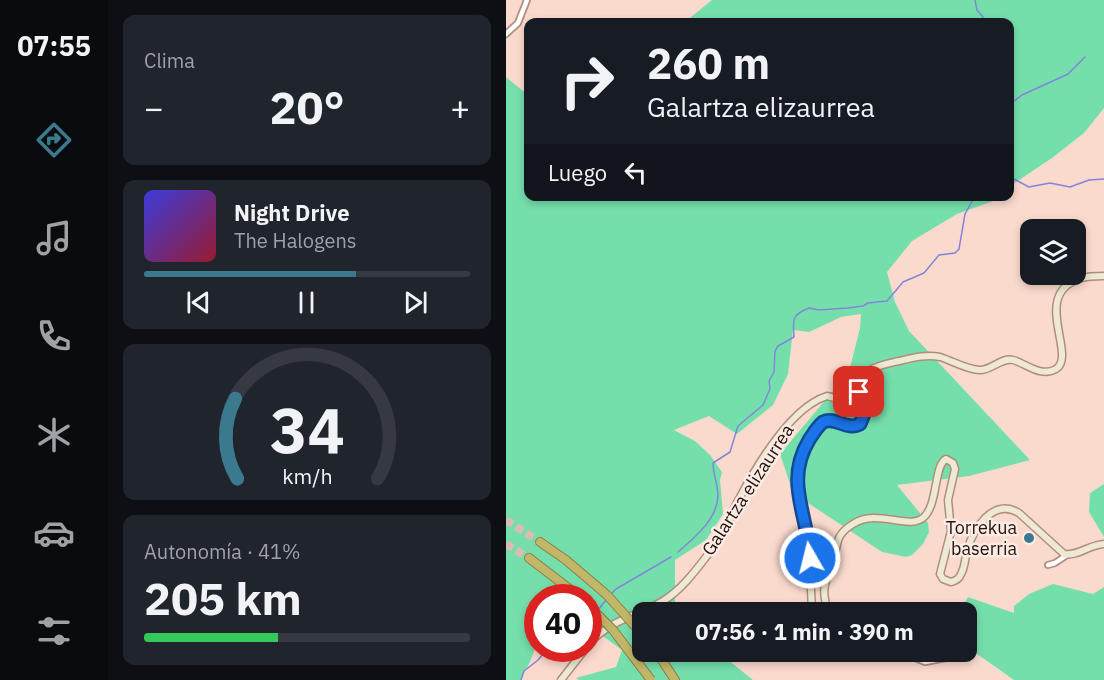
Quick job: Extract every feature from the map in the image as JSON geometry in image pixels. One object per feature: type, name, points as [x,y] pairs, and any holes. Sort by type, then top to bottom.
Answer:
[{"type":"highway","points":[[539,542],[566,560],[607,595],[632,623]]},
{"type":"highway","points":[[529,558],[564,584]]},
{"type":"highway","points":[[602,619],[652,680]]},
{"type":"highway","points":[[663,662],[675,680]]},
{"type":"street","points":[[506,34],[518,23],[527,0]]},
{"type":"street","points":[[856,396],[866,374],[871,369],[922,357],[938,357],[979,370],[989,369],[1012,359],[1033,370],[1055,369],[1062,357],[1055,316],[1059,297],[1070,284],[1090,277],[1104,276]]},
{"type":"street","name":"Galartza elizaurrea","points":[[602,633],[612,624],[663,601],[684,582],[720,537],[738,500],[772,446],[799,414],[825,396],[841,400],[856,396],[863,409],[860,424],[849,427],[831,419],[823,422],[802,453],[797,466],[800,503],[809,546],[812,602]]},
{"type":"street","points":[[826,602],[823,590],[840,535],[856,522],[866,518],[882,517],[911,522],[922,520],[930,509],[939,476],[938,467],[946,459],[952,461],[954,469],[948,500],[951,531],[941,571],[943,579],[951,582],[958,578],[963,570],[970,541],[978,527],[992,513],[1003,508],[1010,508],[1019,513],[1067,555]]},
{"type":"street","points":[[1048,565],[1067,555],[1097,544],[1104,544]]},
{"type":"street","name":"Galartza elizaurrea","points":[[563,678],[575,662]]},
{"type":"green space","points":[[712,0],[1104,0],[1104,108],[1084,133],[1014,183],[1014,18],[690,18]]},
{"type":"green space","points":[[506,77],[524,92],[524,201],[993,201],[957,214],[912,241],[887,272],[895,302],[909,331],[1030,460],[969,476],[897,485],[928,523],[929,532],[923,544],[912,555],[906,557],[882,552],[793,493],[780,454],[849,372],[860,328],[861,314],[841,317],[809,332],[793,330],[788,374],[773,405],[737,434],[709,416],[674,430],[695,441],[710,455],[722,472],[720,480],[723,514],[706,540],[675,560],[675,602],[632,602],[632,662],[731,662],[753,680],[579,680],[576,678],[616,667],[622,650],[602,635],[602,584],[524,584],[524,662],[530,662],[522,680],[506,680]]},
{"type":"green space","points":[[1104,484],[1104,537],[1089,512],[1090,493]]},
{"type":"green space","points":[[1053,584],[1093,594],[1104,587],[1104,680],[1014,680],[977,654],[977,602],[965,602],[968,597],[1014,613],[1014,606],[1029,594]]},
{"type":"waterway","points":[[975,0],[977,10],[983,18]]},
{"type":"waterway","points":[[1014,101],[1068,74],[1085,57]]},
{"type":"waterway","points":[[1014,179],[1029,187],[1050,183],[1070,187],[1089,180],[1105,179]]},
{"type":"waterway","points":[[678,552],[704,528],[714,513],[718,496],[713,463],[730,452],[738,426],[763,405],[770,389],[769,381],[774,372],[775,351],[778,346],[794,337],[796,316],[809,308],[819,310],[848,308],[887,301],[903,282],[924,273],[939,255],[955,253],[959,249],[965,214],[972,201]]},
{"type":"waterway","points":[[611,594],[671,557]]},
{"type":"waterway","points":[[602,605],[606,600]]},
{"type":"waterway","points":[[521,680],[524,671],[535,662]]},
{"type":"tunnel","points":[[506,520],[540,542]]},
{"type":"tunnel","points":[[506,544],[529,558]]},
{"type":"place","name":"Torrekua baserria","points":[[1029,538]]},
{"type":"route","points":[[810,558],[796,474],[798,462],[806,445],[825,420],[831,419],[849,427],[860,424],[864,414],[856,396],[859,392]]}]
